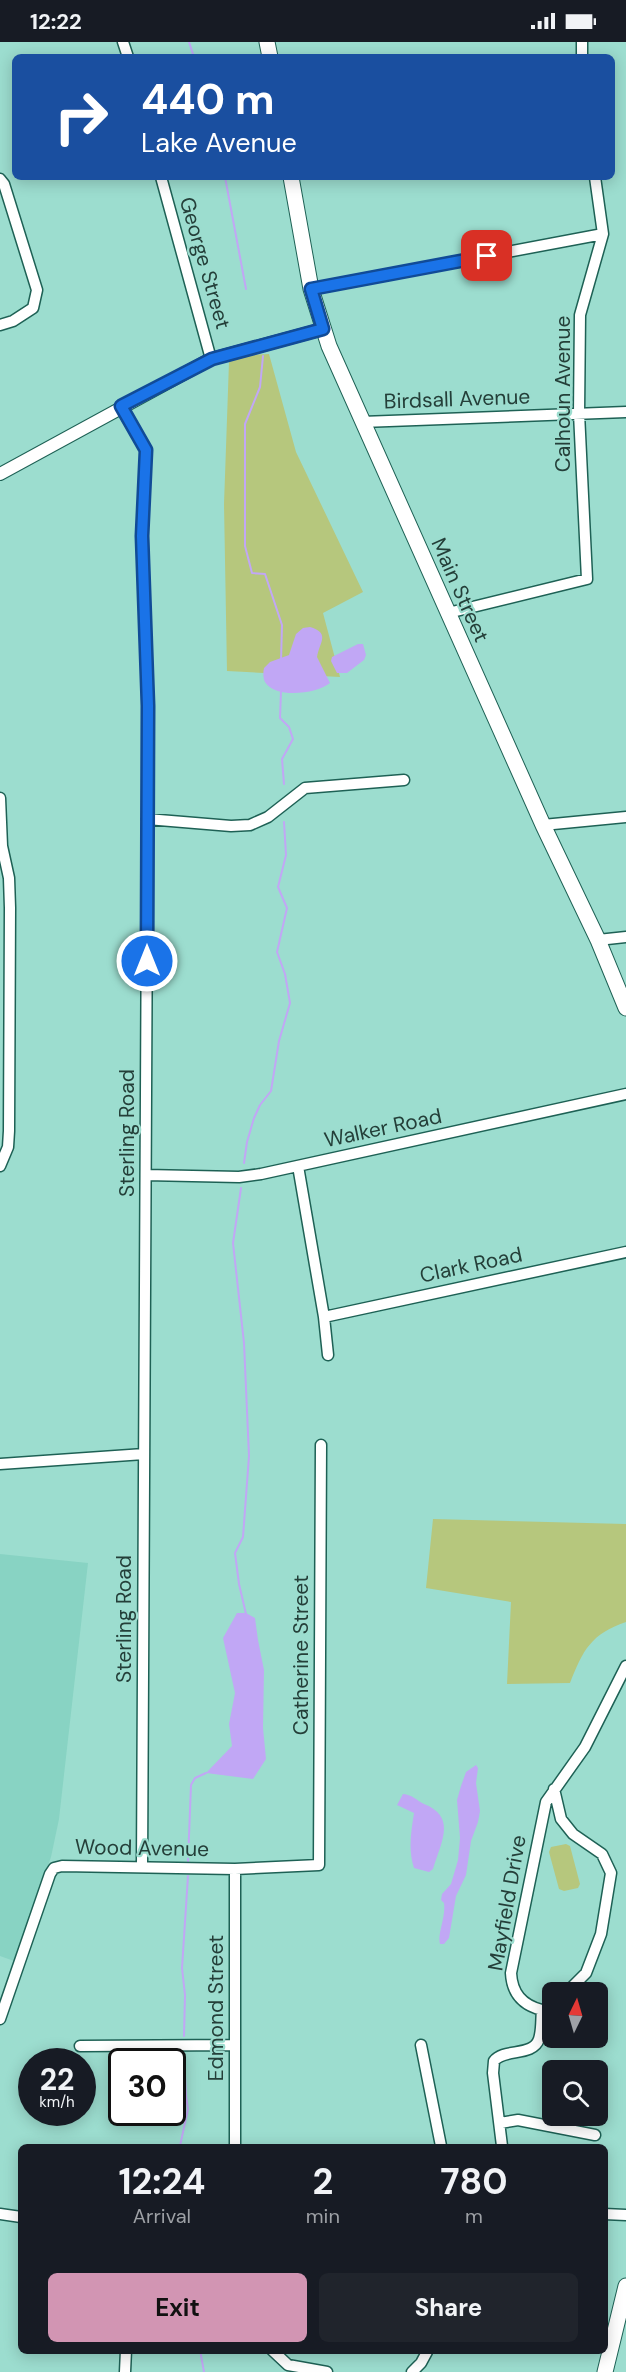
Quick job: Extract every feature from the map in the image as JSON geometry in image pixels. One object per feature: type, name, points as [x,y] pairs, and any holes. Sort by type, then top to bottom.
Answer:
[{"type":"main road","name":"Main Street","points":[[292,180],[311,289],[323,329],[362,422],[543,825],[598,940],[626,1008]]},
{"type":"main road","points":[[604,2372],[626,2286]]},
{"type":"street","points":[[0,179],[4,184],[37,290],[33,308],[13,321],[0,325]]},
{"type":"street","name":"George Street","points":[[162,180],[212,359]]},
{"type":"street","name":"Calhoun Avenue","points":[[448,613],[587,579],[579,413],[580,315],[603,234],[595,180]]},
{"type":"street","points":[[311,289],[603,234]]},
{"type":"street","points":[[0,474],[121,406],[212,359],[323,329]]},
{"type":"street","name":"Sterling Road","points":[[121,406],[146,450],[142,536],[148,706],[142,1868]]},
{"type":"street","name":"Birdsall Avenue","points":[[362,422],[626,412]]},
{"type":"street","points":[[147,819],[250,825],[268,817],[305,788],[404,780]]},
{"type":"street","points":[[0,798],[2,846],[9,878],[10,937],[9,1131],[8,1147],[0,1166]]},
{"type":"street","points":[[543,825],[626,817]]},
{"type":"street","points":[[598,940],[626,937]]},
{"type":"street","name":"Walker Road","points":[[146,1175],[239,1177],[626,1094]]},
{"type":"street","points":[[298,1166],[324,1317],[328,1355]]},
{"type":"street","name":"Clark Road","points":[[324,1317],[626,1252]]},
{"type":"street","name":"Catherine Street","points":[[319,1865],[321,1445]]},
{"type":"street","points":[[0,1464],[144,1454]]},
{"type":"street","name":"Mayfield Drive","points":[[542,2008],[531,2007],[516,1995],[511,1972],[546,1802],[585,1747],[626,1666]]},
{"type":"street","points":[[554,1789],[561,1819],[573,1834],[602,1854],[611,1873],[601,1934],[586,1973],[577,1982]]},
{"type":"street","name":"Wood Avenue","points":[[0,2019],[54,1868],[235,1869],[319,1865]]},
{"type":"street","name":"Edmond Street","points":[[235,1869],[235,2144]]},
{"type":"street","name":"Mayfield Drive","points":[[502,2144],[493,2073],[494,2061],[500,2056],[526,2050],[536,2044],[542,2027]]},
{"type":"street","points":[[80,2046],[235,2045]]},
{"type":"street","points":[[421,2045],[441,2144]]},
{"type":"street","points":[[500,2123],[518,2120],[595,2135]]},
{"type":"street","points":[[0,2214],[18,2217]]},
{"type":"street","points":[[608,2214],[626,2215]]},
{"type":"street","points":[[125,2372],[126,2354]]},
{"type":"street","points":[[276,2354],[288,2366],[327,2372]]},
{"type":"street","points":[[412,2372],[426,2354]]},
{"type":"shaded area","points":[[269,354],[296,452],[363,592],[323,613],[340,677],[227,671],[224,504],[229,362],[246,355]]},
{"type":"shaded area","points":[[310,627],[322,635],[317,657],[330,683],[316,690],[296,693],[278,691],[270,687],[264,680],[264,668],[270,662],[289,655],[296,634],[303,628]]},
{"type":"shaded area","points":[[358,644],[363,644],[366,655],[364,660],[347,673],[337,673],[331,661],[332,657]]},
{"type":"shaded area","points":[[433,1519],[626,1524],[626,1622],[596,1638],[584,1652],[570,1683],[507,1684],[511,1602],[426,1588]]},
{"type":"shaded area","points":[[0,1554],[88,1563],[59,1819],[51,1857],[14,1961],[0,1956]]},
{"type":"shaded area","points":[[237,1613],[246,1613],[255,1618],[264,1670],[263,1728],[266,1759],[253,1779],[206,1773],[232,1746],[229,1724],[235,1693],[223,1638]]},
{"type":"shaded area","points":[[476,1765],[480,1811],[478,1822],[471,1841],[466,1875],[456,1896],[449,1938],[444,1944],[440,1944],[444,1914],[442,1894],[451,1884],[458,1860],[460,1838],[457,1800],[466,1772]]},
{"type":"shaded area","points":[[403,1794],[434,1809],[443,1823],[442,1840],[433,1869],[429,1872],[414,1868],[411,1834],[414,1813],[397,1805]]},
{"type":"shaded area","points":[[566,1844],[570,1846],[580,1884],[578,1888],[564,1891],[559,1889],[549,1852],[551,1847]]},
{"type":"waterway","points":[[189,42],[193,54]]},
{"type":"waterway","points":[[226,180],[246,289]]},
{"type":"waterway","points":[[263,356],[260,387],[245,424],[245,546],[252,573],[265,574],[282,625],[281,661]]},
{"type":"waterway","points":[[281,691],[280,718],[289,727],[293,739],[282,759],[284,784]]},
{"type":"waterway","points":[[244,1163],[254,1118],[260,1105],[271,1091],[279,1041],[290,1003],[285,974],[277,952],[287,908],[278,887],[286,855],[284,822]]},
{"type":"waterway","points":[[241,1188],[233,1243],[244,1343],[249,1456],[243,1537],[235,1553],[246,1614]]},
{"type":"waterway","points":[[188,1861],[191,1785],[195,1778],[206,1773]]},
{"type":"waterway","points":[[184,2036],[185,1995],[182,1968],[188,1876]]},
{"type":"waterway","points":[[186,2096],[188,2109],[186,2118]]},
{"type":"waterway","points":[[180,2144],[184,2126]]},
{"type":"waterway","points":[[201,2354],[204,2372]]},
{"type":"route","points":[[147,961],[148,706],[142,536],[146,450],[121,406],[212,359],[323,329],[311,289],[487,256]]}]
